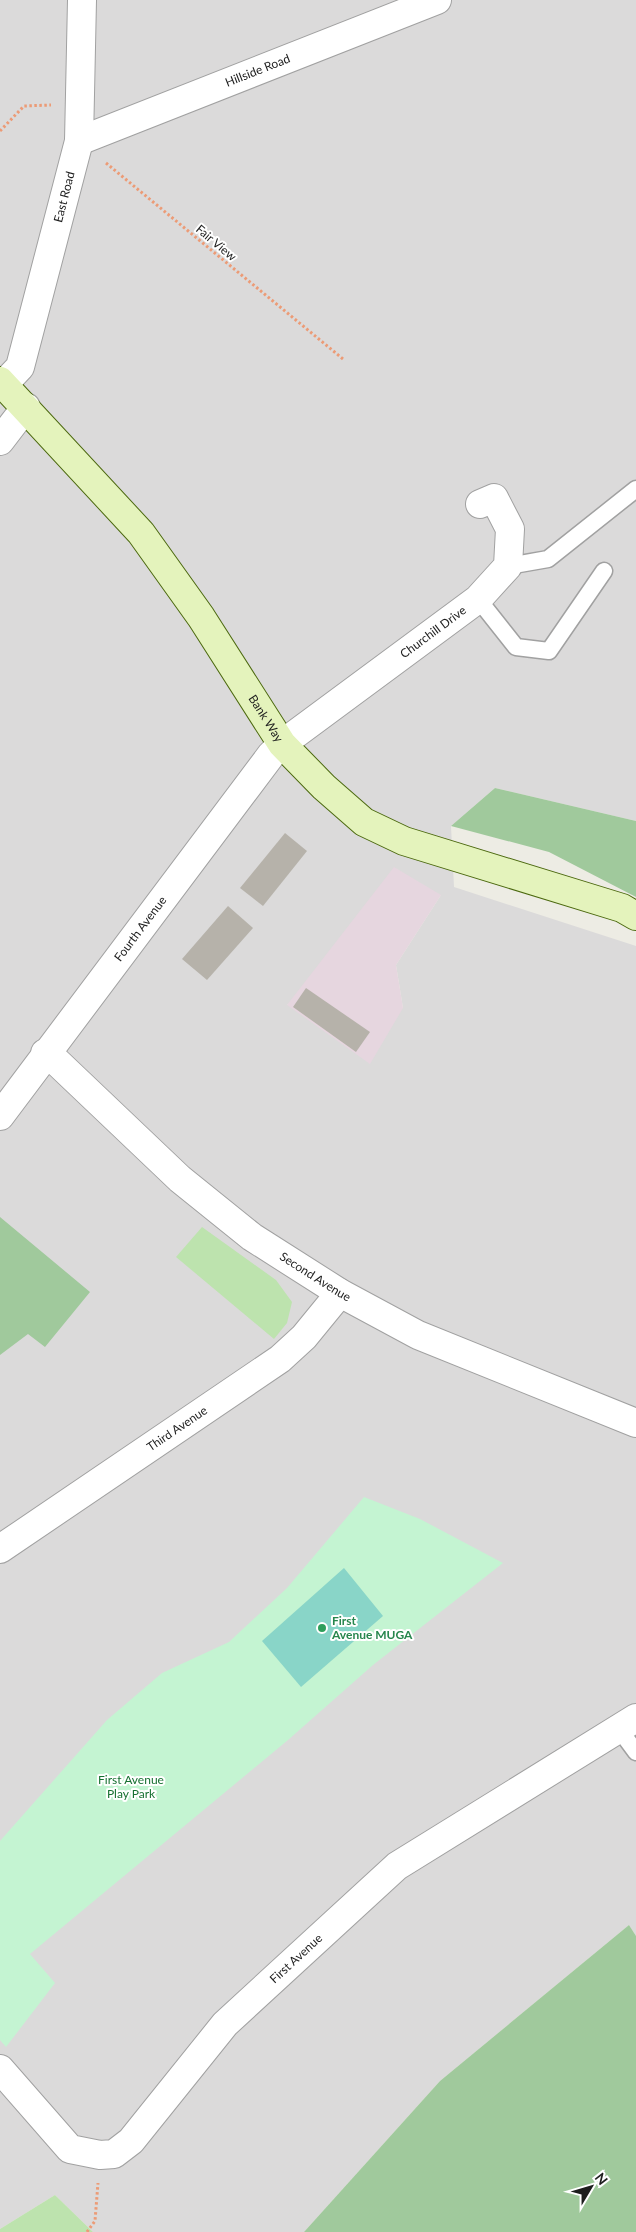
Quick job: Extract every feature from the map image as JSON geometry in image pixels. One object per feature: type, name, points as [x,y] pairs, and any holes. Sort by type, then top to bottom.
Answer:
[{"type":"street","name":"East Road","points":[[2,383],[20,367],[79,141],[82,0]]},
{"type":"street","name":"Hillside Road","points":[[79,141],[436,0]]},
{"type":"street","name":"Bank Way","points":[[2,383],[141,533],[201,617],[282,744],[324,787],[364,822],[404,841],[622,908],[636,916]]},
{"type":"street","points":[[0,441],[26,407]]},
{"type":"street","points":[[480,504],[494,498],[510,529],[508,566]]},
{"type":"street","name":"Churchill Drive","points":[[282,744],[478,599],[508,566]]},
{"type":"street","name":"Fourth Avenue","points":[[0,1116],[271,755],[282,744]]},
{"type":"street","name":"Second Avenue","points":[[46,1053],[180,1179],[252,1237],[340,1293],[418,1335],[636,1423]]},
{"type":"street","name":"Third Avenue","points":[[0,1549],[280,1359],[304,1337],[340,1293]]},
{"type":"street","name":"First Avenue","points":[[0,2069],[70,2149],[100,2155],[114,2154],[131,2141],[225,2024],[398,1866],[627,1724]]},
{"type":"lane","points":[[508,566],[548,559],[636,489]]},
{"type":"lane","points":[[478,599],[516,647],[549,651],[604,571]]},
{"type":"lane","points":[[627,1724],[636,1752]]},
{"type":"path","points":[[0,131],[24,106],[80,105]]},
{"type":"path","name":"Fair View","points":[[79,141],[343,359]]},
{"type":"path","points":[[87,2232],[95,2221],[100,2155]]},
{"type":"shaded area","points":[[0,0],[636,0],[636,821],[495,788],[451,826],[454,887],[636,946],[636,1936],[629,1925],[440,2081],[304,2232],[93,2232],[55,2195],[0,2229]],"holes":[[[441,895],[396,965],[403,1008],[287,1005]]]},
{"type":"shaded area","points":[[394,867],[441,895],[396,965],[403,1008],[370,1064],[287,1005]]},
{"type":"shaded area","name":"First Avenue MUGA","points":[[344,1568],[383,1616],[301,1687],[262,1641]]},
{"type":"green space","points":[[495,788],[636,821],[636,897],[549,852],[451,826]]},
{"type":"green space","points":[[0,1217],[90,1292],[45,1347],[28,1334],[0,1355]]},
{"type":"green space","points":[[202,1227],[276,1280],[292,1302],[287,1323],[274,1339],[176,1257]]},
{"type":"green space","name":"First Avenue Play Park","points":[[364,1497],[420,1519],[503,1563],[373,1665],[288,1740],[30,1954],[55,1983],[6,2047],[0,2040],[0,1841],[107,1720],[162,1673],[229,1642],[287,1588]]},
{"type":"green space","points":[[629,1925],[636,1936],[636,2232],[304,2232],[440,2081]]},
{"type":"green space","points":[[55,2195],[93,2232],[0,2232],[0,2229]]},
{"type":"building","points":[[285,833],[307,851],[263,906],[240,888]]},
{"type":"building","points":[[228,906],[253,928],[207,980],[182,959]]},
{"type":"building","points":[[306,988],[370,1032],[356,1052],[293,1007]]},
{"type":"place","name":"First Avenue MUGA","points":[[322,1628]]}]
